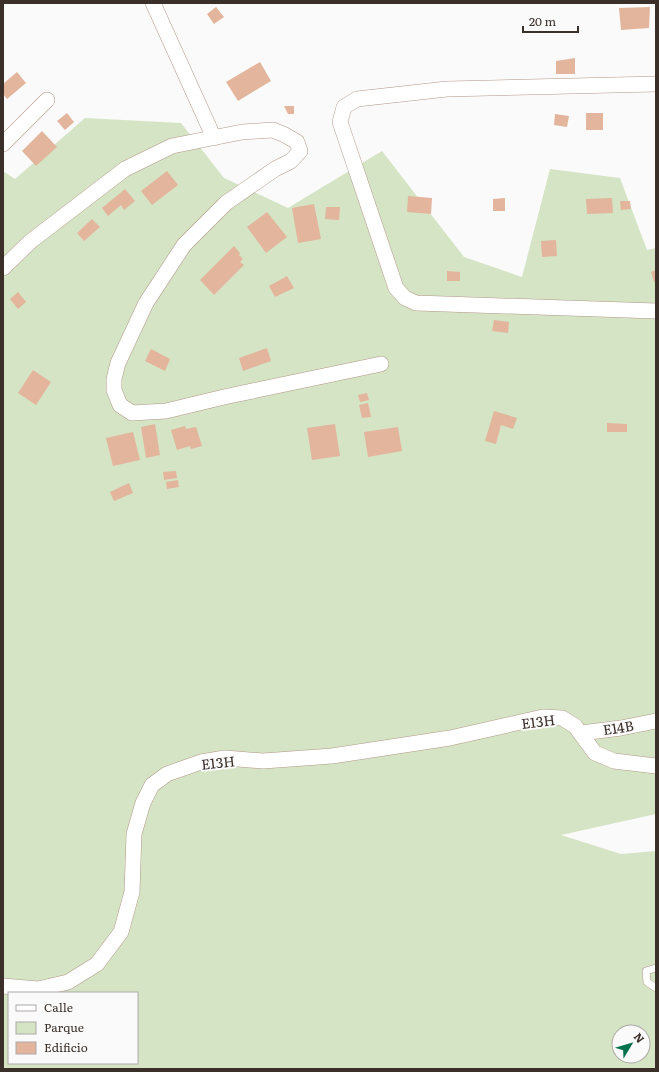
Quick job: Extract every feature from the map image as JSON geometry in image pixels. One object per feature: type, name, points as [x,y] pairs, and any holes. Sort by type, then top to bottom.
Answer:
[{"type":"street","points":[[153,3],[214,138]]},
{"type":"street","points":[[656,84],[447,89],[357,99],[344,107],[340,122],[396,288],[405,298],[416,303],[656,311]]},
{"type":"street","points":[[3,144],[47,100]]},
{"type":"street","points":[[3,268],[31,241],[125,169],[172,146],[242,132],[273,130],[297,142],[300,151],[291,160],[275,169],[226,203],[184,245],[146,303],[118,363],[114,379],[114,390],[120,405],[132,413],[166,411],[224,397],[381,364]]},
{"type":"street","name":"E13H","points":[[3,986],[38,989],[68,982],[97,964],[121,932],[132,892],[134,834],[143,803],[152,785],[167,774],[201,762],[225,758],[263,760],[332,756],[450,738],[543,717],[562,718],[581,733]]},
{"type":"street","name":"E14B","points":[[581,733],[621,728],[656,721]]},
{"type":"street","points":[[581,733],[595,753],[614,761],[656,766]]},
{"type":"lane","points":[[656,968],[646,971],[647,982],[656,988]]},
{"type":"green space","points":[[85,118],[181,123],[224,178],[288,208],[382,151],[464,257],[522,277],[550,169],[620,178],[647,250],[656,248],[656,814],[561,835],[621,854],[656,851],[656,1069],[3,1069],[3,171],[15,179]]},
{"type":"building","points":[[216,7],[224,17],[214,24],[207,14]]},
{"type":"building","points":[[650,7],[649,28],[621,30],[619,8]]},
{"type":"building","points":[[575,58],[575,74],[556,74],[556,61]]},
{"type":"building","points":[[260,62],[271,81],[238,101],[226,82]]},
{"type":"building","points":[[17,72],[26,83],[7,99],[3,94],[3,84]]},
{"type":"building","points":[[284,106],[294,106],[294,114],[288,114]]},
{"type":"building","points":[[67,113],[74,122],[65,130],[57,121]]},
{"type":"building","points":[[586,113],[603,113],[603,130],[586,130]]},
{"type":"building","points":[[555,114],[569,116],[567,127],[554,125]]},
{"type":"building","points":[[42,131],[57,147],[36,166],[22,151]]},
{"type":"building","points":[[167,171],[178,185],[152,205],[141,191]]},
{"type":"building","points":[[125,189],[135,201],[124,210],[121,205],[108,216],[102,208]]},
{"type":"building","points":[[408,196],[432,198],[431,214],[407,212]]},
{"type":"building","points":[[505,198],[505,211],[493,211],[493,199]]},
{"type":"building","points":[[612,198],[613,213],[587,214],[586,199]]},
{"type":"building","points":[[620,201],[630,201],[631,209],[621,210]]},
{"type":"building","points":[[314,204],[321,239],[298,243],[292,208]]},
{"type":"building","points":[[326,207],[340,207],[339,220],[325,219]]},
{"type":"building","points":[[267,212],[287,237],[266,253],[247,227]]},
{"type":"building","points":[[92,219],[100,227],[84,241],[77,233]]},
{"type":"building","points":[[556,240],[557,256],[542,257],[541,241]]},
{"type":"building","points":[[234,246],[243,259],[240,262],[244,265],[214,295],[200,280]]},
{"type":"building","points":[[656,270],[656,281],[654,282],[651,272]]},
{"type":"building","points":[[447,271],[460,272],[460,281],[447,281]]},
{"type":"building","points":[[287,276],[294,288],[275,297],[269,286]]},
{"type":"building","points":[[18,292],[26,302],[18,309],[10,299]]},
{"type":"building","points":[[494,320],[509,322],[508,333],[492,331]]},
{"type":"building","points":[[267,348],[271,361],[243,371],[239,358]]},
{"type":"building","points":[[151,349],[170,359],[165,371],[145,361]]},
{"type":"building","points":[[33,370],[51,382],[36,405],[18,393]]},
{"type":"building","points":[[367,393],[369,400],[360,402],[358,395]]},
{"type":"building","points":[[368,403],[371,417],[362,418],[359,405]]},
{"type":"building","points":[[494,411],[517,418],[513,429],[501,425],[496,444],[485,441]]},
{"type":"building","points":[[607,423],[627,424],[627,432],[607,432]]},
{"type":"building","points":[[155,424],[160,455],[146,458],[141,427]]},
{"type":"building","points":[[335,424],[340,456],[312,460],[307,428]]},
{"type":"building","points":[[185,426],[186,429],[196,427],[202,446],[191,449],[190,446],[177,450],[171,430]]},
{"type":"building","points":[[398,427],[402,451],[368,457],[364,432]]},
{"type":"building","points":[[133,432],[140,460],[113,466],[106,438]]},
{"type":"building","points":[[176,471],[177,478],[164,480],[163,472]]},
{"type":"building","points":[[178,480],[179,487],[167,489],[166,482]]},
{"type":"building","points":[[129,483],[133,493],[114,501],[110,492]]}]
